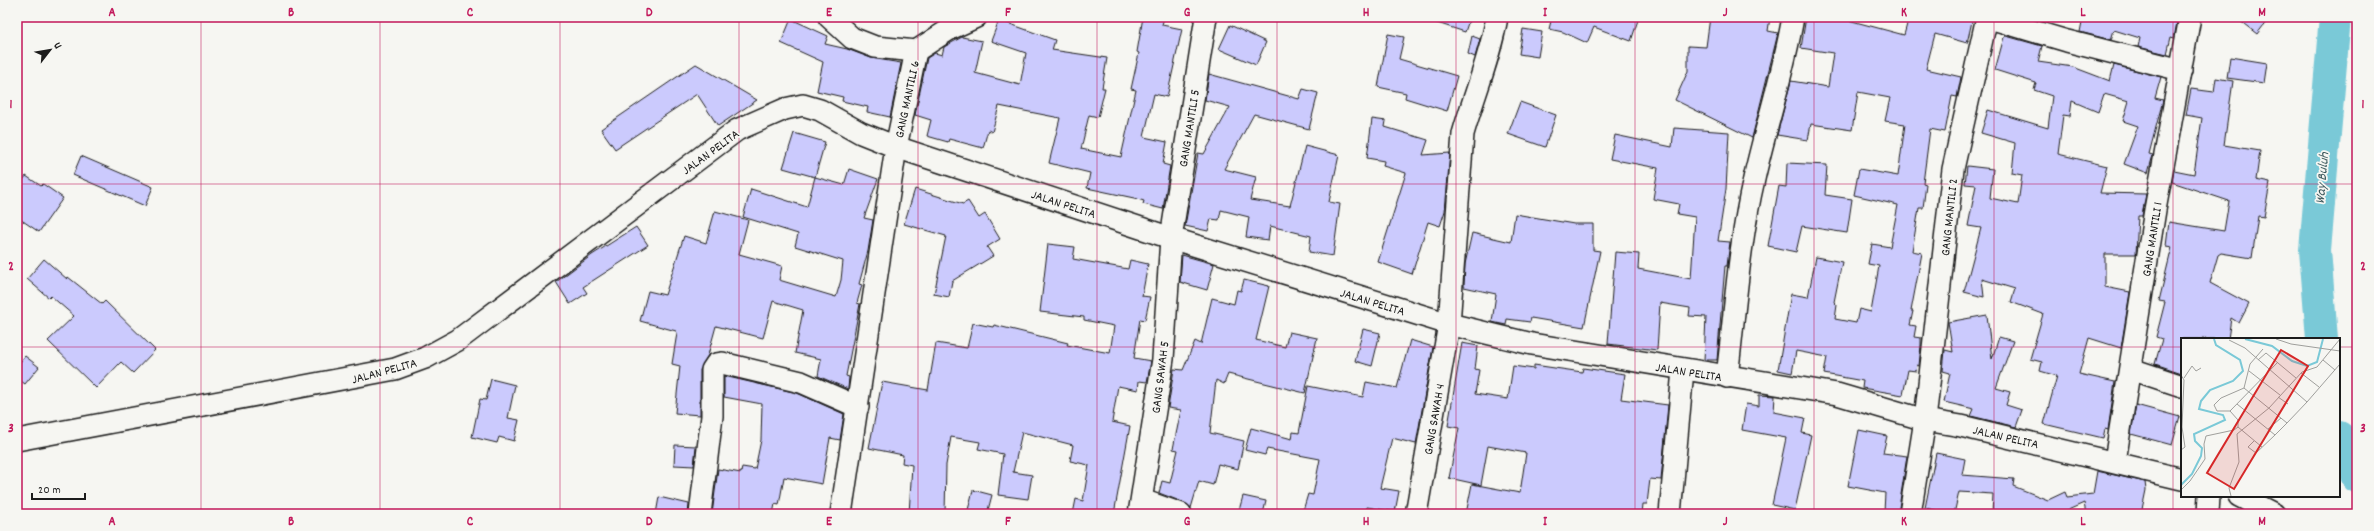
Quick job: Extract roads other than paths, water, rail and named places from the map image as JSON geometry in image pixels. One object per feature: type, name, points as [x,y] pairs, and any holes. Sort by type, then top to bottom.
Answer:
[{"type":"street","points":[[829,17],[852,38],[875,47],[916,50],[950,29],[976,17]]},
{"type":"street","name":"GANG MANTILI 5","points":[[1170,238],[1206,17]]},
{"type":"street","name":"GANG SAWAH 4","points":[[1416,514],[1449,324],[1463,134],[1471,106],[1484,71],[1497,17]]},
{"type":"street","points":[[1727,377],[1739,273],[1754,180],[1787,52],[1793,17]]},
{"type":"street","points":[[1987,17],[2067,41],[2181,70]]},
{"type":"street","name":"GANG MANTILI 2","points":[[1910,514],[1925,420],[1953,169],[1987,17]]},
{"type":"street","name":"GANG MANTILI 1","points":[[2115,461],[2131,369],[2155,210],[2190,17]]},
{"type":"street","name":"GANG MANTILI 6","points":[[841,514],[896,147],[916,50]]},
{"type":"street","name":"JALAN PELITA","points":[[17,440],[329,383],[395,369],[425,358],[458,340],[737,130],[785,109],[803,105],[820,110],[862,132],[896,147],[1170,238],[1449,324],[1532,344],[1683,370],[1837,394],[1925,420],[1961,426],[2115,461],[2181,479]]},
{"type":"street","name":"GANG SAWAH 5","points":[[1141,507],[1163,359],[1170,238]]},
{"type":"street","points":[[700,514],[712,416],[712,370],[716,364],[722,363],[786,377],[858,407]]},
{"type":"street","points":[[2131,369],[2181,386]]},
{"type":"street","points":[[1670,514],[1683,370]]},
{"type":"street","points":[[2208,514],[2209,497]]},
{"type":"street","points":[[2241,497],[2274,514]]},
{"type":"street","points":[[1141,507],[1181,514]]},
{"type":"waterway","name":"Way Buluh","points":[[2322,338],[2315,250],[2335,17]]},
{"type":"waterway","name":"Way Buluh","points":[[2340,439],[2357,477]]}]
